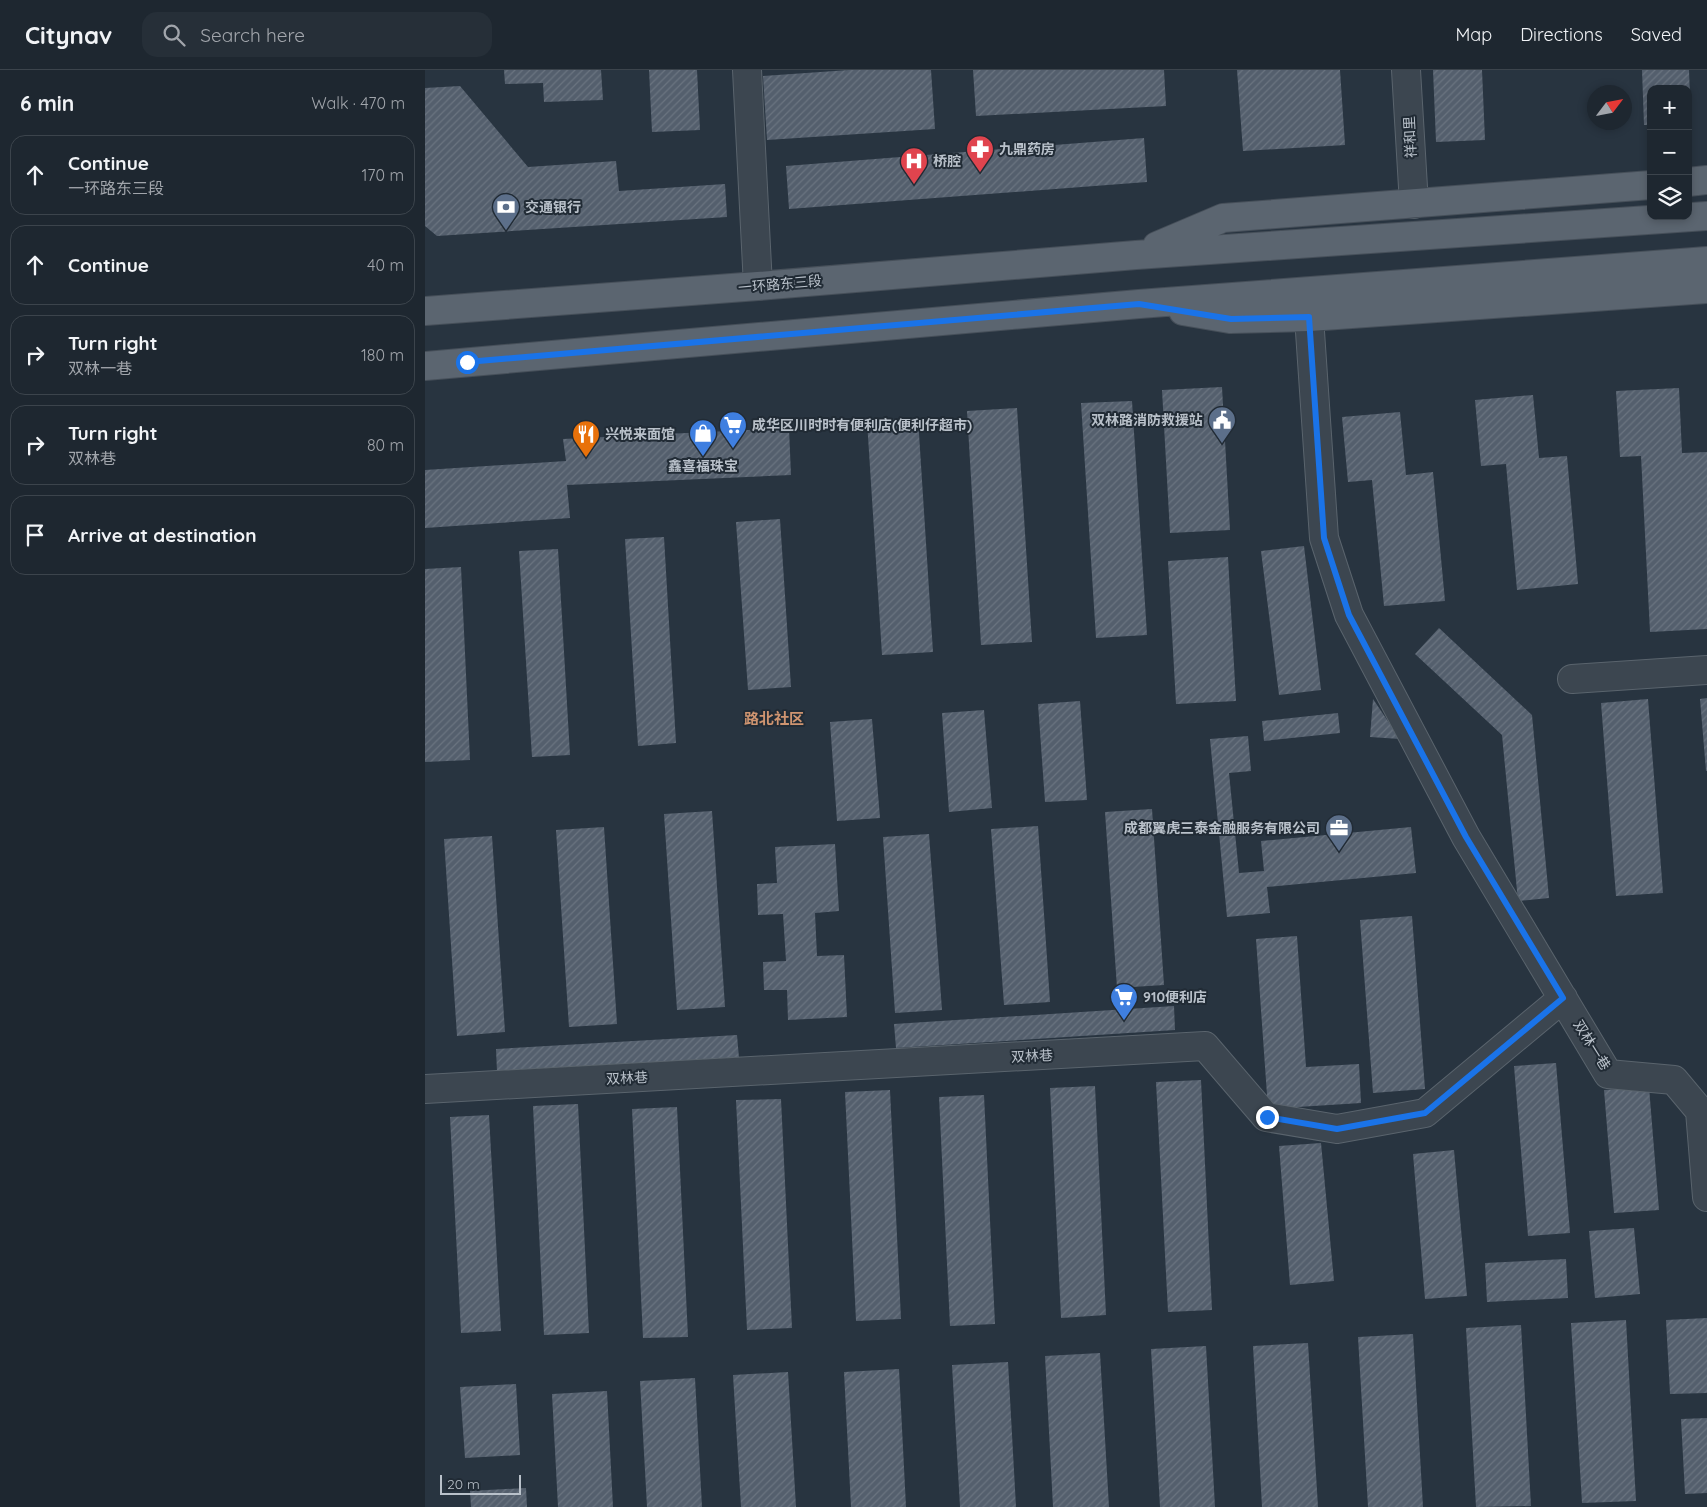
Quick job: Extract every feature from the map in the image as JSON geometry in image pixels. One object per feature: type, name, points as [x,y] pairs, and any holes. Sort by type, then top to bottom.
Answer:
[{"type":"main road","points":[[1692,182],[1707,180]]},
{"type":"main road","points":[[1136,254],[1223,218],[1647,185]]},
{"type":"main road","name":"一环路东三段","points":[[425,311],[758,286],[1136,254],[1698,216]]},
{"type":"main road","points":[[425,366],[1139,304],[1699,262]]},
{"type":"main road","points":[[1139,304],[1231,319],[1309,317],[1707,289]]},
{"type":"street","points":[[747,70],[758,286]]},
{"type":"street","name":"祥和里","points":[[1406,70],[1414,204]]},
{"type":"street","name":"双林一巷","points":[[1309,317],[1324,538],[1349,615],[1466,837],[1609,1074],[1674,1080],[1701,1111],[1707,1197]]},
{"type":"street","points":[[1572,679],[1707,670]]},
{"type":"street","name":"双林巷","points":[[425,1089],[1205,1046],[1267,1117],[1337,1129],[1425,1113],[1563,998]]},
{"type":"building","points":[[504,70],[601,70],[603,100],[544,102],[543,83],[505,84]]},
{"type":"building","points":[[649,70],[697,70],[700,130],[652,132]]},
{"type":"building","points":[[849,70],[931,70],[935,129],[767,140],[763,76]]},
{"type":"building","points":[[973,70],[1164,70],[1166,106],[976,116]]},
{"type":"building","points":[[1237,70],[1340,70],[1345,145],[1243,151]]},
{"type":"building","points":[[1433,70],[1482,70],[1485,140],[1436,142]]},
{"type":"building","points":[[1642,70],[1689,70],[1690,85],[1647,85],[1647,125],[1644,125]]},
{"type":"building","points":[[460,86],[528,167],[616,161],[619,191],[725,184],[727,217],[437,236],[425,226],[425,88]]},
{"type":"building","points":[[1144,138],[1147,182],[789,209],[786,166]]},
{"type":"building","points":[[1222,387],[1230,530],[1170,533],[1162,390]]},
{"type":"building","points":[[1679,388],[1682,453],[1707,452],[1707,629],[1650,632],[1641,456],[1620,457],[1616,391]]},
{"type":"building","points":[[1533,395],[1539,458],[1567,456],[1578,584],[1517,590],[1506,464],[1481,466],[1475,400]]},
{"type":"building","points":[[1132,401],[1147,635],[1096,638],[1081,403]]},
{"type":"building","points":[[1017,408],[1032,642],[981,645],[967,411]]},
{"type":"building","points":[[1400,412],[1406,475],[1433,472],[1445,601],[1384,606],[1372,480],[1348,482],[1342,417]]},
{"type":"building","points":[[918,418],[933,652],[882,655],[867,421]]},
{"type":"building","points":[[789,428],[791,475],[567,485],[570,518],[425,528],[425,470],[566,461],[563,439]]},
{"type":"building","points":[[780,519],[791,687],[748,690],[736,522]]},
{"type":"building","points":[[664,537],[676,743],[638,746],[625,539]]},
{"type":"building","points":[[1304,546],[1321,690],[1279,695],[1261,551]]},
{"type":"building","points":[[558,549],[570,755],[532,757],[519,551]]},
{"type":"building","points":[[1228,557],[1236,701],[1176,704],[1168,561]]},
{"type":"building","points":[[461,567],[470,760],[425,762],[425,569]]},
{"type":"building","points":[[1439,628],[1532,715],[1549,898],[1518,901],[1502,735],[1415,654]]},
{"type":"building","points":[[1707,698],[1707,771],[1706,771],[1700,699]]},
{"type":"building","points":[[1373,699],[1400,739],[1370,737]]},
{"type":"building","points":[[1648,699],[1663,893],[1616,896],[1601,703]]},
{"type":"building","points":[[1080,701],[1087,800],[1045,802],[1038,704]]},
{"type":"building","points":[[984,710],[992,808],[949,812],[942,713]]},
{"type":"building","points":[[1338,713],[1340,733],[1264,741],[1262,721]]},
{"type":"building","points":[[872,719],[880,818],[837,821],[830,722]]},
{"type":"building","points":[[1248,736],[1251,771],[1229,773],[1239,873],[1264,871],[1261,841],[1411,827],[1416,873],[1267,887],[1270,913],[1227,917],[1210,739]]},
{"type":"building","points":[[1152,809],[1164,985],[1117,988],[1105,812]]},
{"type":"building","points":[[712,811],[725,1007],[677,1010],[664,814]]},
{"type":"building","points":[[1038,826],[1050,1002],[1004,1005],[991,829]]},
{"type":"building","points":[[604,827],[617,1024],[569,1027],[556,830]]},
{"type":"building","points":[[929,834],[942,1010],[895,1013],[883,837]]},
{"type":"building","points":[[492,836],[505,1032],[457,1036],[444,839]]},
{"type":"building","points":[[835,844],[839,911],[815,913],[817,956],[844,955],[847,1017],[788,1020],[787,990],[764,990],[763,962],[786,961],[783,914],[758,915],[757,884],[777,883],[775,847]]},
{"type":"building","points":[[1412,916],[1425,1089],[1373,1093],[1360,920]]},
{"type":"building","points":[[1297,936],[1306,1067],[1359,1064],[1361,1103],[1268,1109],[1256,939]]},
{"type":"building","points":[[1174,1006],[1175,1030],[896,1048],[894,1024]]},
{"type":"building","points":[[737,1035],[739,1058],[497,1072],[496,1049]]},
{"type":"building","points":[[1556,1063],[1570,1233],[1528,1236],[1514,1066]]},
{"type":"building","points":[[1201,1080],[1212,1310],[1168,1312],[1156,1082]]},
{"type":"building","points":[[1095,1086],[1106,1315],[1061,1318],[1050,1088]]},
{"type":"building","points":[[1649,1087],[1659,1210],[1614,1213],[1604,1090]]},
{"type":"building","points":[[890,1090],[901,1319],[856,1321],[845,1092]]},
{"type":"building","points":[[984,1095],[995,1324],[950,1326],[939,1097]]},
{"type":"building","points":[[781,1099],[792,1328],[747,1330],[736,1100]]},
{"type":"building","points":[[578,1104],[589,1333],[544,1335],[533,1106]]},
{"type":"building","points":[[677,1107],[688,1337],[643,1338],[632,1109]]},
{"type":"building","points":[[489,1115],[501,1331],[461,1333],[450,1117]]},
{"type":"building","points":[[1321,1143],[1334,1281],[1290,1285],[1279,1146]]},
{"type":"building","points":[[1454,1150],[1467,1296],[1425,1299],[1413,1154]]},
{"type":"building","points":[[1634,1228],[1640,1294],[1595,1298],[1589,1231]]},
{"type":"building","points":[[1566,1259],[1568,1298],[1487,1302],[1485,1263]]},
{"type":"building","points":[[1707,1318],[1707,1393],[1670,1394],[1666,1320]]},
{"type":"building","points":[[1626,1320],[1636,1501],[1582,1503],[1571,1323]]},
{"type":"building","points":[[1521,1325],[1531,1506],[1476,1507],[1466,1328]]},
{"type":"building","points":[[1413,1334],[1423,1507],[1368,1507],[1358,1337]]},
{"type":"building","points":[[1308,1343],[1318,1507],[1262,1507],[1253,1346]]},
{"type":"building","points":[[1206,1346],[1215,1507],[1160,1507],[1151,1349]]},
{"type":"building","points":[[1100,1353],[1109,1507],[1053,1507],[1045,1356]]},
{"type":"building","points":[[1008,1362],[1016,1507],[960,1507],[952,1365]]},
{"type":"building","points":[[899,1369],[906,1507],[851,1507],[844,1372]]},
{"type":"building","points":[[788,1372],[796,1507],[741,1507],[733,1375]]},
{"type":"building","points":[[695,1378],[702,1507],[647,1507],[640,1381]]},
{"type":"building","points":[[516,1384],[520,1455],[465,1458],[460,1387]]},
{"type":"building","points":[[607,1391],[613,1507],[558,1507],[552,1394]]},
{"type":"building","points":[[1707,1418],[1707,1493],[1685,1494],[1681,1419]]},
{"type":"building","points":[[526,1488],[527,1507],[471,1507],[470,1491]]},
{"type":"place","name":"九鼎药房","points":[[980,173]]},
{"type":"place","name":"桥腔","points":[[914,185]]},
{"type":"place","name":"交通银行","points":[[506,231]]},
{"type":"place","name":"双林路消防救援站","points":[[1222,444]]},
{"type":"place","name":"成华区川时时有便利店(便利仔超市)","points":[[733,449]]},
{"type":"place","name":"鑫喜福珠宝","points":[[703,457]]},
{"type":"place","name":"兴悦来面馆","points":[[586,458]]},
{"type":"place","name":"成都翼虎三泰金融服务有限公司","points":[[1339,852]]},
{"type":"place","name":"910便利店","points":[[1124,1021]]},
{"type":"district","name":"路北社区","points":[[774,718]]},
{"type":"route","points":[[467,362],[1139,304],[1231,319],[1309,317],[1324,538],[1349,615],[1466,837],[1563,998],[1425,1113],[1337,1129],[1267,1117]]}]
